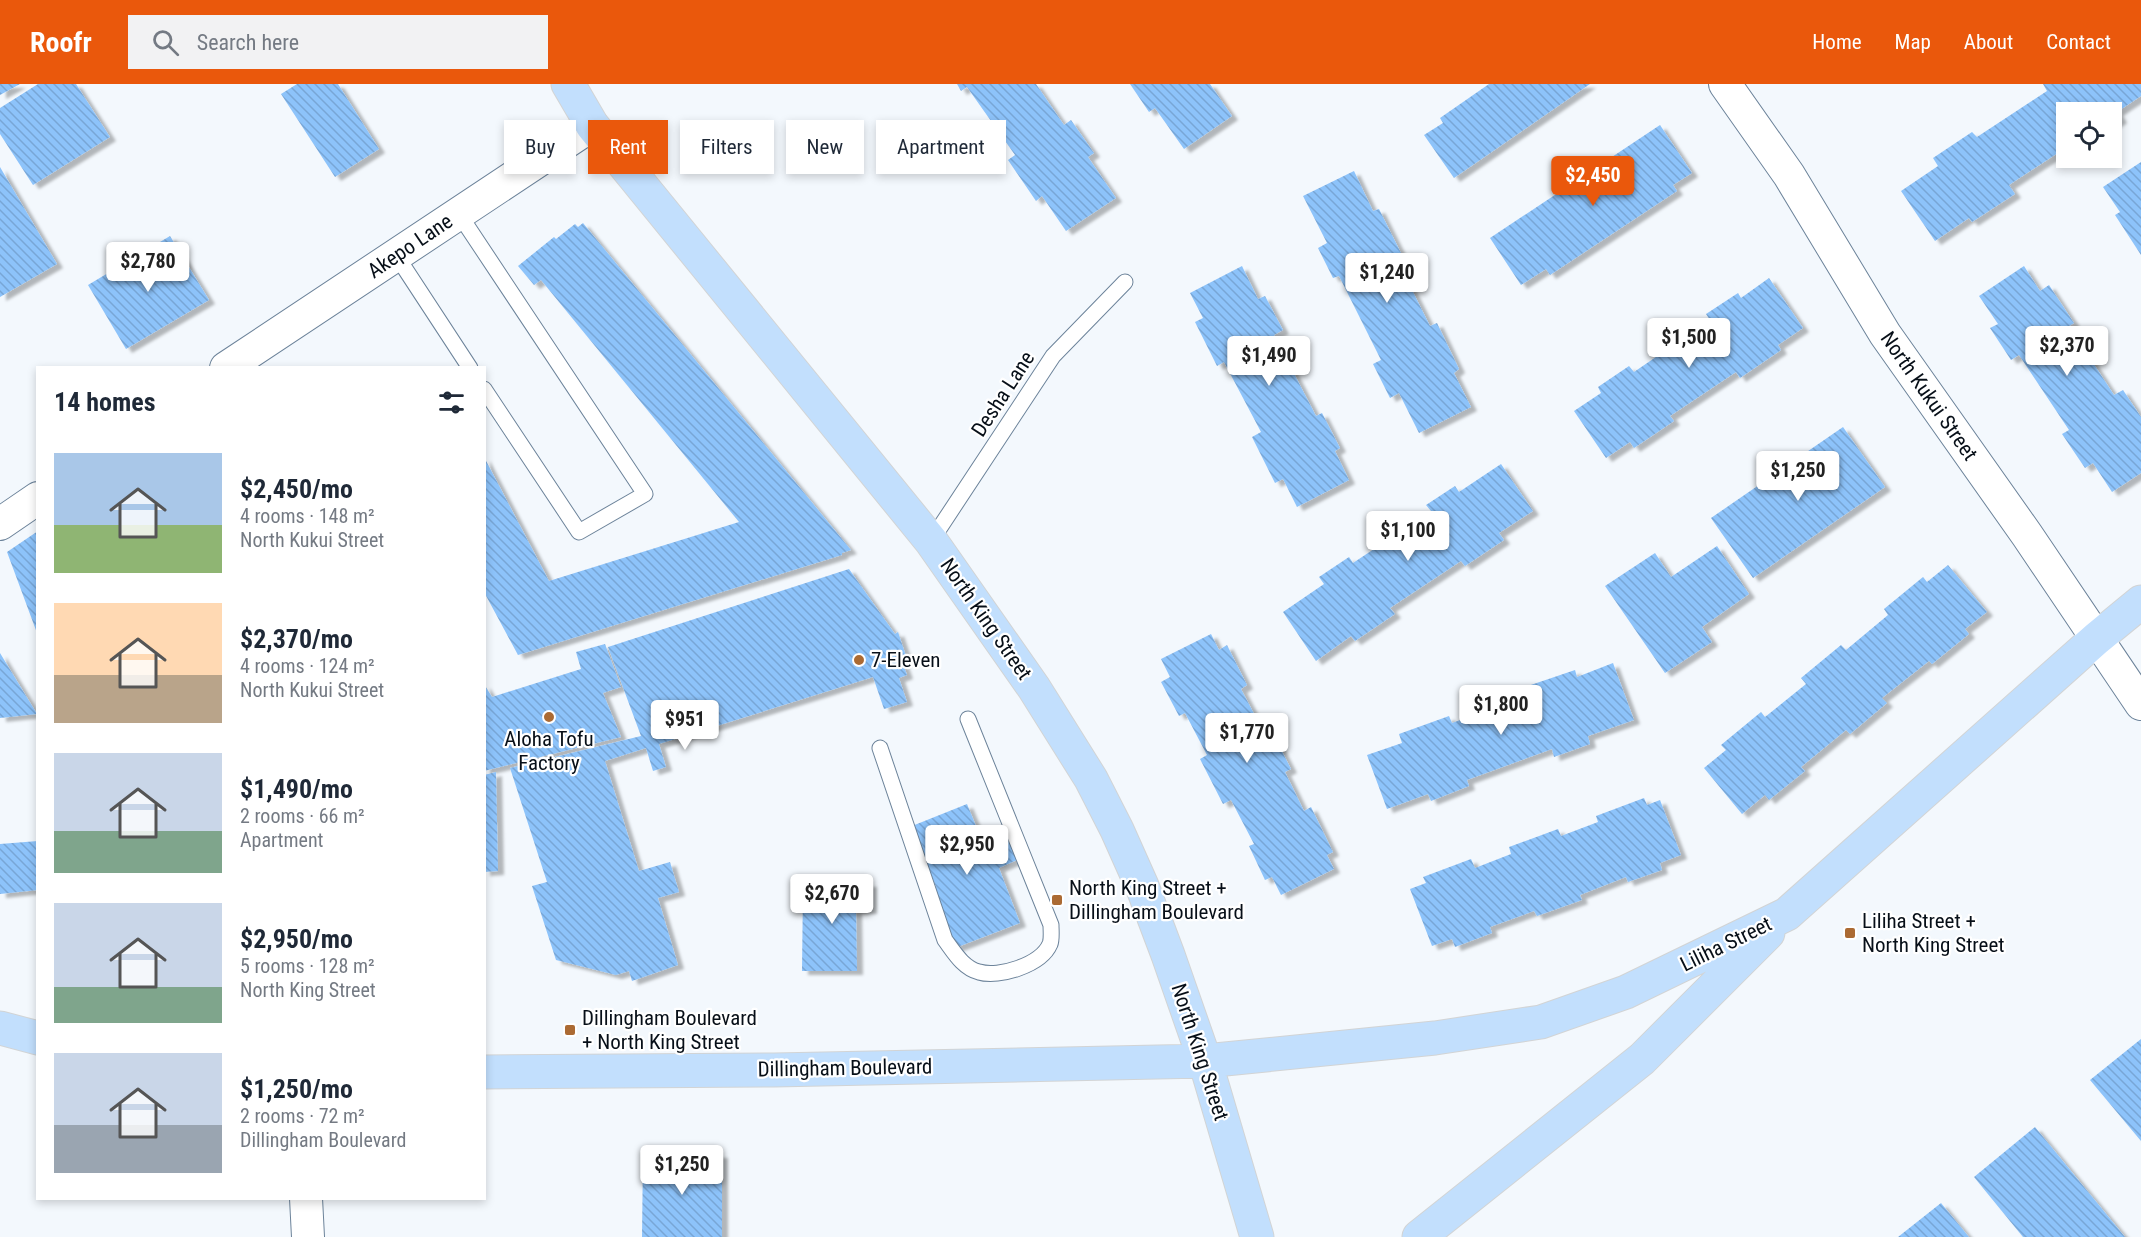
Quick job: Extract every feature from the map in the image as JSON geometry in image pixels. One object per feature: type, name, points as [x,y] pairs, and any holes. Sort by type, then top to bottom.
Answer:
[{"type":"main road","name":"North King Street","points":[[568,84],[590,120]]},
{"type":"main road","name":"North King Street","points":[[633,174],[931,541],[1034,688],[1090,779],[1142,886],[1205,1061],[1257,1237]]},
{"type":"main road","name":"Liliha Street","points":[[1205,1061],[1435,1038],[1541,1022],[1626,992],[1787,914],[2096,639],[2141,602]]},
{"type":"main road","points":[[1419,1237],[1642,1059],[1787,914]]},
{"type":"main road","points":[[0,1028],[36,1037]]},
{"type":"main road","name":"Dillingham Boulevard","points":[[486,1072],[774,1070],[1205,1061]]},
{"type":"street","name":"North Kukui Street","points":[[1725,84],[1789,175],[1885,334],[2141,704]]},
{"type":"street","name":"Akepo Lane","points":[[229,366],[588,127]]},
{"type":"street","points":[[0,524],[36,499]]},
{"type":"street","points":[[306,1200],[308,1237]]},
{"type":"lane","points":[[459,214],[645,495],[579,532],[486,392]]},
{"type":"lane","points":[[396,255],[469,366]]},
{"type":"lane","name":"Desha Lane","points":[[931,541],[1053,356],[1125,282]]},
{"type":"lane","points":[[880,748],[945,940],[958,959],[979,972],[1020,969],[1035,961],[1050,945],[1052,925],[968,719]]},
{"type":"building","points":[[0,84],[20,84],[0,95]]},
{"type":"building","points":[[38,84],[76,84],[110,137],[33,185],[0,134],[0,108]]},
{"type":"building","points":[[297,84],[338,84],[379,149],[335,177],[281,94]]},
{"type":"building","points":[[957,84],[1036,84],[1064,125],[1071,120],[1094,153],[1088,157],[1116,198],[1066,231],[1042,196],[1036,201],[1008,160],[1015,155],[1006,142],[1006,120],[990,120],[967,87],[961,91]]},
{"type":"building","points":[[1130,84],[1210,84],[1232,116],[1184,149],[1155,108],[1149,112]]},
{"type":"building","points":[[1489,84],[1590,84],[1454,178],[1424,135],[1443,123],[1440,118]]},
{"type":"building","points":[[2043,84],[2141,84],[2141,96],[2122,109],[2122,102],[2056,102],[2056,154],[2009,185],[2015,194],[1972,222],[1969,218],[1935,241],[1901,191],[1938,166],[1933,158],[1972,132],[1977,137],[2047,91]]},
{"type":"building","points":[[1660,125],[1692,173],[1673,185],[1677,191],[1550,275],[1546,269],[1521,285],[1490,238]]},
{"type":"building","points":[[2141,162],[2141,255],[2115,215],[2120,212],[2103,187]]},
{"type":"building","points":[[0,167],[57,264],[0,297]]},
{"type":"building","points":[[1354,171],[1373,211],[1379,209],[1401,253],[1395,256],[1430,326],[1437,323],[1459,369],[1454,373],[1471,407],[1419,433],[1399,393],[1390,398],[1373,364],[1381,360],[1339,276],[1333,278],[1318,248],[1327,243],[1303,196]]},
{"type":"building","points":[[583,223],[851,550],[842,555],[518,655],[486,596],[486,461],[549,581],[739,522],[541,280],[534,285],[518,266],[554,237],[556,239],[575,224],[578,227]]},
{"type":"building","points":[[170,236],[209,300],[126,349],[88,285]]},
{"type":"building","points":[[1242,266],[1258,299],[1265,296],[1283,330],[1274,335],[1316,416],[1322,413],[1340,448],[1335,451],[1349,480],[1297,507],[1283,479],[1275,483],[1252,437],[1261,432],[1224,362],[1217,366],[1195,322],[1203,318],[1190,293]]},
{"type":"building","points":[[2024,266],[2040,291],[2049,285],[2074,323],[2069,326],[2114,395],[2123,390],[2141,417],[2141,473],[2112,492],[2093,463],[2085,468],[2062,434],[2069,430],[2019,355],[2011,360],[1990,328],[1998,324],[1979,296]]},
{"type":"building","points":[[1769,278],[1803,328],[1778,345],[1781,350],[1740,378],[1736,372],[1670,416],[1674,421],[1634,448],[1630,442],[1606,458],[1574,411],[1601,393],[1598,387],[1629,366],[1634,372],[1710,320],[1706,314],[1738,293],[1741,298]]},
{"type":"building","points":[[1843,427],[1885,487],[1753,578],[1711,518]]},
{"type":"building","points":[[1501,464],[1533,511],[1499,533],[1504,540],[1465,566],[1461,561],[1390,608],[1395,614],[1355,641],[1351,636],[1316,661],[1283,612],[1324,584],[1319,577],[1349,557],[1353,563],[1431,511],[1426,505],[1455,486],[1459,492]]},
{"type":"building","points":[[36,532],[36,630],[7,552]]},
{"type":"building","points":[[1717,546],[1749,594],[1702,627],[1712,642],[1665,673],[1605,586],[1655,553],[1671,577]]},
{"type":"building","points":[[1948,565],[1987,612],[1965,629],[1969,634],[1932,664],[1929,661],[1882,698],[1887,703],[1850,734],[1846,730],[1801,767],[1805,771],[1769,800],[1765,795],[1742,814],[1704,768],[1726,750],[1721,745],[1761,712],[1765,717],[1806,684],[1801,678],[1841,645],[1846,650],[1888,615],[1884,609],[1923,577],[1927,582]]},
{"type":"building","points":[[849,569],[895,634],[898,632],[907,659],[902,661],[907,675],[899,678],[907,702],[884,709],[873,677],[659,744],[666,767],[653,771],[646,748],[605,761],[639,871],[670,862],[679,892],[658,898],[678,965],[632,981],[629,971],[616,975],[556,960],[532,886],[547,882],[510,768],[641,736],[608,647]]},
{"type":"building","points":[[1211,634],[1219,650],[1227,645],[1247,685],[1241,689],[1261,727],[1268,724],[1291,769],[1285,772],[1304,811],[1311,807],[1333,852],[1327,855],[1334,869],[1281,895],[1272,877],[1265,880],[1249,846],[1254,844],[1231,800],[1223,804],[1200,759],[1207,755],[1185,713],[1179,716],[1161,682],[1170,677],[1161,659]]},
{"type":"building","name":"Aloha Tofu Factory","points":[[605,644],[621,687],[603,693],[621,737],[486,771],[486,687],[492,697],[581,669],[576,652]]},
{"type":"building","points":[[0,653],[36,714],[0,718]]},
{"type":"building","points":[[1613,663],[1634,720],[1588,736],[1590,744],[1554,757],[1552,749],[1467,780],[1469,786],[1431,801],[1428,794],[1387,809],[1367,755],[1402,743],[1399,734],[1449,716],[1452,723],[1522,697],[1519,689],[1575,670],[1577,677]]},
{"type":"building","points":[[496,772],[498,871],[486,872],[486,774]]},
{"type":"building","points":[[1644,798],[1647,805],[1660,800],[1681,855],[1660,863],[1662,870],[1628,882],[1626,877],[1580,895],[1582,900],[1537,916],[1534,911],[1490,927],[1492,933],[1455,947],[1452,939],[1432,946],[1410,889],[1426,883],[1423,877],[1471,859],[1475,868],[1511,854],[1509,847],[1558,829],[1561,836],[1598,822],[1596,816]]},
{"type":"building","points":[[967,804],[985,848],[1008,839],[1017,860],[999,868],[1020,923],[955,948],[932,889],[936,887],[912,826]]},
{"type":"building","points":[[36,841],[36,890],[0,894],[0,844]]},
{"type":"building","points":[[871,883],[871,910],[856,910],[857,971],[802,971],[803,887],[815,887],[815,884]]},
{"type":"building","points":[[2141,1039],[2141,1141],[2090,1080]]},
{"type":"building","points":[[2035,1127],[2125,1237],[2023,1237],[1974,1177]]},
{"type":"building","points":[[643,1154],[722,1154],[722,1237],[642,1237]]},
{"type":"building","points":[[1941,1203],[1969,1237],[1898,1237]]},
{"type":"place","name":"7-Eleven","points":[[859,660]]},
{"type":"place","name":"Aloha Tofu Factory","points":[[549,717]]},
{"type":"place","name":"North King Street + Dillingham Boulevard","points":[[1057,900]]},
{"type":"place","name":"Liliha Street + North King Street","points":[[1850,933]]},
{"type":"place","name":"Dillingham Boulevard + North King Street","points":[[570,1030]]}]
